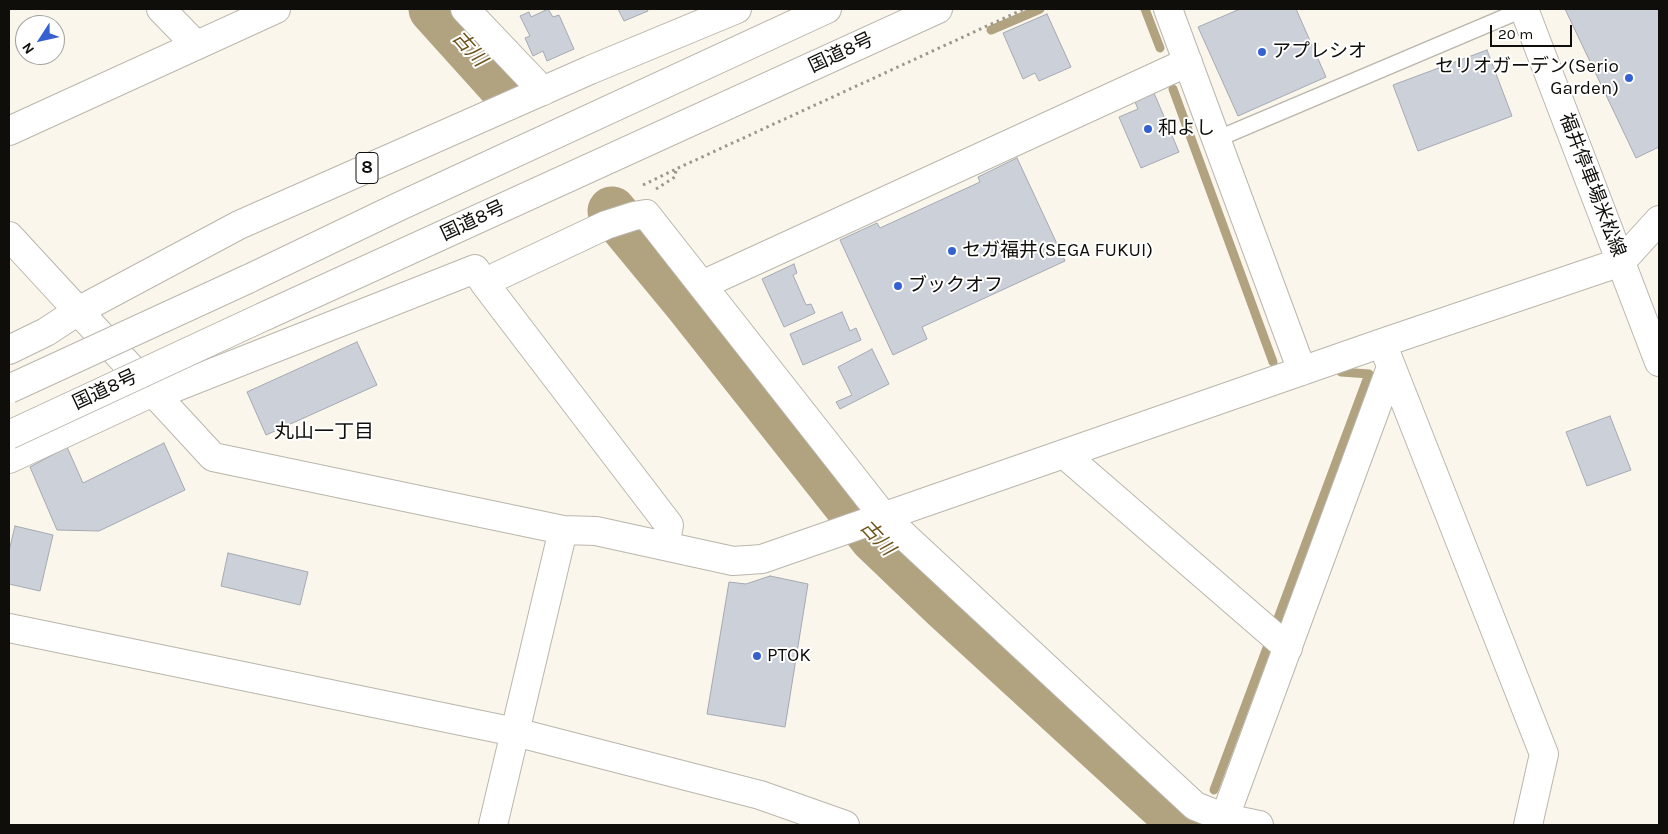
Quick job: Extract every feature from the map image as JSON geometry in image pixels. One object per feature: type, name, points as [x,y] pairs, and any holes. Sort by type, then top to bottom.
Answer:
[{"type":"main road","points":[[162,9],[196,45]]},
{"type":"main road","points":[[9,130],[276,9]]},
{"type":"main road","points":[[465,9],[543,91]]},
{"type":"main road","name":"8","points":[[9,350],[46,332],[78,310],[239,225],[543,91],[737,9]]},
{"type":"main road","points":[[9,389],[827,9]]},
{"type":"main road","name":"国道8号","points":[[9,435],[938,9]]},
{"type":"main road","points":[[1168,9],[1302,371]]},
{"type":"main road","name":"福井停車場米松線","points":[[1524,9],[1659,362]]},
{"type":"main road","points":[[702,285],[1188,62]]},
{"type":"main road","points":[[485,284],[606,225],[640,215],[702,285],[884,517],[1195,806],[1223,821],[1259,825]]},
{"type":"main road","points":[[9,236],[213,456],[563,530],[596,531],[733,561],[762,559],[1302,371],[1387,355],[1621,262],[1659,220]]},
{"type":"main road","points":[[9,459],[155,393],[475,269],[669,525],[666,546]]},
{"type":"main road","points":[[1223,821],[1288,648],[1387,355]]},
{"type":"main road","points":[[1387,355],[1544,754],[1528,825]]},
{"type":"main road","points":[[1064,454],[1288,648]]},
{"type":"main road","points":[[493,825],[563,530]]},
{"type":"main road","points":[[9,628],[515,732],[760,796],[845,825]]},
{"type":"lane","points":[[1217,139],[1524,9]]},
{"type":"path","points":[[640,215],[638,201],[675,177],[676,169],[1024,9]]},
{"type":"building","points":[[548,9],[553,17],[559,15],[574,49],[547,61],[543,51],[533,56],[525,38],[530,36],[520,16],[529,12],[531,17]]},
{"type":"building","points":[[618,9],[647,9],[648,11],[624,21]]},
{"type":"building","name":"アプレシオ","points":[[1240,9],[1296,9],[1326,77],[1238,116],[1198,27]]},
{"type":"building","name":"セリオガーデン(Serio Garden)","points":[[1565,9],[1659,9],[1659,147],[1636,158]]},
{"type":"building","points":[[1047,14],[1071,67],[1039,81],[1035,73],[1023,79],[1003,33]]},
{"type":"building","points":[[1487,50],[1512,116],[1418,151],[1393,85]]},
{"type":"building","points":[[1154,93],[1179,152],[1141,168],[1119,117],[1138,109],[1135,102]]},
{"type":"building","name":"セガ福井(SEGA FUKUI)","points":[[1017,158],[1065,261],[922,327],[927,339],[893,355],[840,240],[877,223],[880,228],[980,182],[978,177]]},
{"type":"building","points":[[794,264],[797,273],[793,275],[806,305],[811,304],[815,313],[784,327],[762,279]]},
{"type":"building","points":[[842,312],[850,331],[856,328],[861,340],[803,365],[790,334]]},
{"type":"building","points":[[357,342],[377,385],[266,435],[247,392]]},
{"type":"building","points":[[872,349],[889,384],[840,409],[836,402],[852,395],[838,367]]},
{"type":"building","points":[[1610,416],[1631,470],[1587,486],[1566,432]]},
{"type":"building","points":[[164,443],[185,490],[99,531],[57,530],[30,467],[67,447],[83,483]]},
{"type":"building","points":[[15,526],[53,535],[40,591],[9,584],[9,551]]},
{"type":"building","points":[[228,553],[308,572],[300,605],[221,586]]},
{"type":"building","points":[[770,576],[808,584],[785,727],[707,714],[729,582],[746,584]]},
{"type":"waterway","name":"古川","points":[[433,9],[506,90]]},
{"type":"waterway","points":[[991,30],[1040,9]]},
{"type":"waterway","points":[[1145,9],[1160,48]]},
{"type":"waterway","points":[[1173,89],[1273,362]]},
{"type":"waterway","name":"古川","points":[[612,211],[688,303],[874,538],[944,605],[1184,825]]},
{"type":"waterway","points":[[1214,790],[1369,374],[1341,372]]},
{"type":"place","name":"アプレシオ","points":[[1262,52]]},
{"type":"place","name":"セリオガーデン(Serio Garden)","points":[[1629,78]]},
{"type":"place","name":"和よし","points":[[1148,129]]},
{"type":"place","name":"セガ福井(SEGA FUKUI)","points":[[952,251]]},
{"type":"place","name":"ブックオフ","points":[[898,286]]},
{"type":"place","name":"PTOK","points":[[757,656]]},
{"type":"district","name":"丸山一丁目","points":[[324,432]]}]
